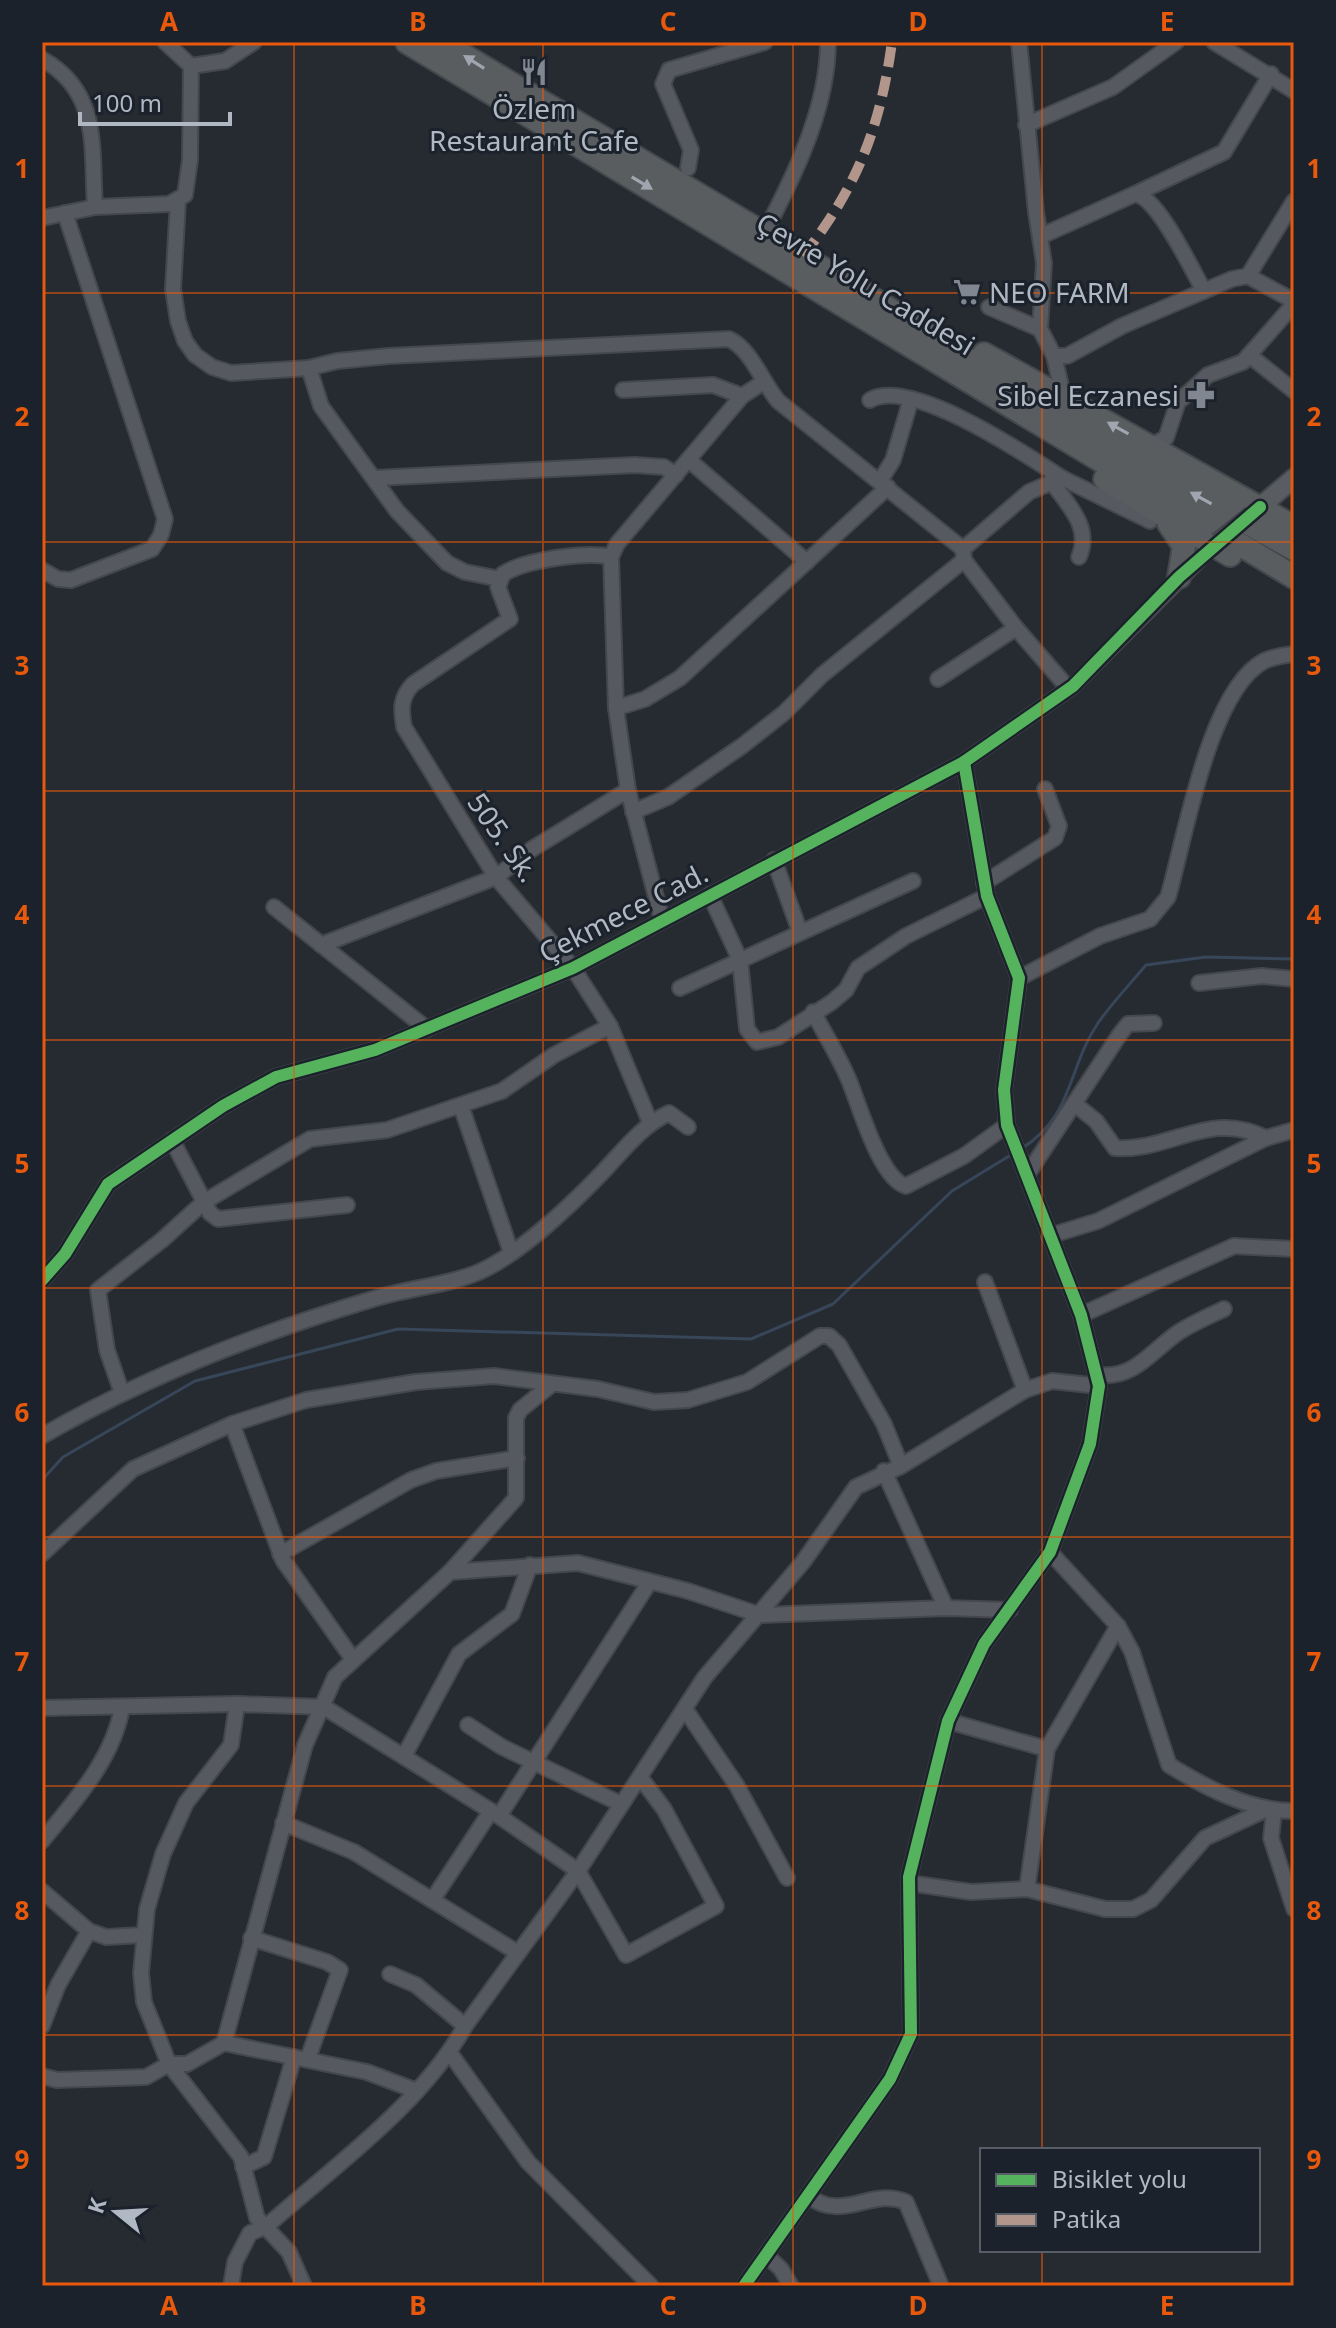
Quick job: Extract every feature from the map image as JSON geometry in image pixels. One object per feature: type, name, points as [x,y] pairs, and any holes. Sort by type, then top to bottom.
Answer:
[{"type":"highway","name":"Çevre Yolu Caddesi","points":[[407,42],[1294,577]]},
{"type":"highway","name":"Çevre Yolu Caddesi","points":[[441,42],[859,290],[1068,423],[1294,549]]},
{"type":"highway","points":[[859,290],[1151,446],[1255,511],[1294,527]]},
{"type":"highway","points":[[873,322],[1005,416],[1156,512],[1294,590]]},
{"type":"highway","points":[[1156,512],[1174,529],[1184,546],[1184,562],[1179,577]]},
{"type":"main road","points":[[1255,511],[1294,478]]},
{"type":"street","points":[[165,42],[191,66],[189,185],[178,201],[174,299],[189,347],[212,367],[231,373],[309,368],[337,361],[389,356],[718,338],[740,344],[762,383],[778,401],[884,484],[964,554],[1016,628],[1069,689]]},
{"type":"street","points":[[191,66],[225,61],[254,42]]},
{"type":"street","points":[[688,168],[691,150],[663,84],[664,76],[669,70],[765,42]]},
{"type":"street","points":[[770,222],[813,121],[828,66],[828,42]]},
{"type":"street","points":[[1019,42],[1044,263],[1040,329],[1054,356],[1064,399]]},
{"type":"street","points":[[1026,125],[1113,87],[1176,42]]},
{"type":"street","points":[[1214,42],[1271,74],[1294,91]]},
{"type":"street","points":[[42,59],[60,69],[88,105],[95,207]]},
{"type":"street","points":[[1041,236],[1224,152],[1271,74]]},
{"type":"street","points":[[1135,194],[1147,198],[1156,208],[1204,291]]},
{"type":"street","points":[[42,218],[95,207],[178,201]]},
{"type":"street","points":[[1054,356],[1067,356],[1122,326],[1248,276],[1294,201]]},
{"type":"street","points":[[42,570],[58,579],[71,580],[152,549],[161,535],[165,519],[65,213]]},
{"type":"street","points":[[1151,446],[1166,438],[1178,402],[1208,375],[1243,362],[1294,303],[1248,276]]},
{"type":"street","points":[[989,307],[1040,329]]},
{"type":"street","points":[[1249,355],[1294,391]]},
{"type":"street","points":[[309,368],[321,406],[397,511],[439,557],[465,572],[500,579],[508,570],[530,564],[585,556],[611,557]]},
{"type":"street","points":[[662,920],[628,790],[616,708],[611,557],[617,544],[742,396],[762,383]]},
{"type":"street","points":[[623,390],[713,385],[742,396]]},
{"type":"street","points":[[870,400],[890,393],[955,416],[1017,448],[1056,480],[1150,521],[1156,512]]},
{"type":"street","points":[[616,708],[645,699],[680,678],[807,562],[884,484],[911,399]]},
{"type":"street","points":[[690,461],[807,562]]},
{"type":"street","points":[[375,478],[635,465],[664,467],[676,475]]},
{"type":"street","points":[[633,812],[668,797],[742,746],[784,713],[822,675],[964,554],[1029,492],[1056,480]]},
{"type":"street","points":[[1056,480],[1082,526],[1085,543],[1079,557]]},
{"type":"street","name":"Çekmece Cad.","points":[[43,1277],[65,1254],[108,1184],[172,1140],[276,1077],[375,1050],[573,968],[964,762],[1069,689],[1179,577],[1255,511]]},
{"type":"street","name":"505. Sk.","points":[[500,579],[500,596],[510,619],[413,684],[402,700],[404,727],[496,877],[573,968],[610,1026],[650,1122]]},
{"type":"street","points":[[938,679],[1016,628]]},
{"type":"street","points":[[1019,978],[1074,947],[1158,914],[1168,897],[1205,755],[1220,719],[1244,679],[1263,661],[1294,654]]},
{"type":"street","points":[[744,2286],[890,2079],[911,2034],[909,1883],[924,1806],[948,1721],[984,1644],[1050,1552],[1090,1444],[1099,1380],[1081,1315],[1007,1125],[1004,1090],[1019,978],[986,889],[964,762]]},
{"type":"street","points":[[710,895],[740,960],[745,1015],[752,1040],[778,1037],[846,990],[858,968],[906,936],[940,922],[1055,838],[1059,826],[1045,789]]},
{"type":"street","points":[[321,945],[496,877],[532,849],[628,790]]},
{"type":"street","points":[[774,860],[800,932]]},
{"type":"street","points":[[680,988],[913,881]]},
{"type":"street","points":[[274,907],[427,1029]]},
{"type":"street","points":[[1199,983],[1262,976],[1294,979]]},
{"type":"street","points":[[813,1012],[847,1077],[879,1155],[900,1184],[906,1186],[964,1156],[1007,1125]]},
{"type":"street","points":[[1027,1175],[1128,1024],[1154,1023]]},
{"type":"street","points":[[122,1393],[107,1350],[98,1290],[162,1240],[204,1202],[310,1139],[387,1130],[502,1091],[554,1055],[610,1026]]},
{"type":"street","points":[[1076,1105],[1096,1121],[1115,1148],[1147,1147],[1180,1134],[1235,1126],[1266,1138]]},
{"type":"street","points":[[461,1106],[511,1252]]},
{"type":"street","points":[[42,1436],[122,1393],[221,1349],[374,1298],[478,1272],[511,1252],[596,1179],[650,1122],[669,1113],[688,1127]]},
{"type":"street","points":[[1049,1236],[1098,1221],[1266,1138],[1294,1130]]},
{"type":"street","points":[[172,1140],[204,1202],[218,1219],[347,1205]]},
{"type":"street","points":[[1081,1315],[1234,1246],[1294,1249]]},
{"type":"street","points":[[985,1282],[1025,1390]]},
{"type":"street","points":[[231,2286],[235,2262],[250,2233],[267,2226],[417,2091],[450,2053],[465,2026],[578,1871],[705,1677],[803,1562],[856,1487],[884,1471],[901,1466],[1025,1390],[1052,1381],[1099,1380],[1132,1370],[1177,1333],[1224,1309]]},
{"type":"street","points":[[42,1554],[133,1469],[232,1424],[306,1400],[416,1382],[494,1376],[598,1389],[654,1402],[688,1400],[747,1382],[806,1343],[829,1336],[839,1345],[884,1424],[901,1466]]},
{"type":"street","points":[[224,2043],[305,1745],[335,1677],[352,1658],[450,1572],[516,1498],[516,1418],[520,1410],[552,1384]]},
{"type":"street","points":[[232,1424],[280,1554],[306,1598],[352,1658]]},
{"type":"street","points":[[280,1554],[411,1480],[436,1471],[517,1458]]},
{"type":"street","points":[[884,1471],[946,1608]]},
{"type":"street","points":[[1050,1552],[1118,1626],[1132,1652],[1169,1765],[1239,1800],[1270,1810],[1294,1811]]},
{"type":"street","points":[[450,1572],[578,1563],[760,1615],[946,1608],[1010,1610]]},
{"type":"street","points":[[404,1756],[459,1654],[512,1614],[530,1565]]},
{"type":"street","points":[[433,1899],[533,1760],[649,1583]]},
{"type":"street","points":[[1027,1889],[1047,1749],[1118,1626]]},
{"type":"street","points":[[42,1708],[237,1704],[324,1707],[495,1814],[578,1871],[626,1955],[716,1906],[664,1809],[640,1777]]},
{"type":"street","points":[[237,1704],[231,1745],[186,1803],[163,1854],[144,1935],[141,1973],[144,2002],[169,2064],[241,2157],[257,2218],[289,2252],[304,2286]]},
{"type":"street","points":[[42,1841],[107,1752],[118,1728],[122,1707]]},
{"type":"street","points":[[685,1709],[737,1786],[787,1878]]},
{"type":"street","points":[[948,1721],[1047,1749]]},
{"type":"street","points":[[468,1725],[621,1804]]},
{"type":"street","points":[[909,1883],[971,1892],[1027,1889],[1105,1909],[1133,1909],[1151,1900],[1205,1838],[1270,1810]]},
{"type":"street","points":[[1270,1810],[1271,1838],[1294,1909]]},
{"type":"street","points":[[283,1823],[354,1852],[518,1953]]},
{"type":"street","points":[[42,1891],[89,1931],[106,1937],[144,1935]]},
{"type":"street","points":[[42,2026],[58,1985],[89,1931]]},
{"type":"street","points":[[243,2167],[264,2157],[301,2058],[340,1970],[327,1962],[251,1938]]},
{"type":"street","points":[[390,1974],[416,1985],[465,2026]]},
{"type":"street","points":[[42,2076],[57,2080],[146,2077],[169,2064],[187,2064],[224,2043],[367,2072],[417,2091]]},
{"type":"street","points":[[450,2053],[528,2162],[651,2286]]},
{"type":"street","points":[[808,2196],[821,2206],[838,2208],[892,2196],[906,2202],[941,2286]]},
{"type":"street","points":[[766,2255],[781,2269],[791,2286]]},
{"type":"waterway","points":[[1021,1149],[1051,1122],[1098,1023],[1146,965],[1206,957],[1294,959]]},
{"type":"waterway","points":[[42,1480],[63,1457],[195,1381],[398,1329],[751,1339],[833,1304],[952,1191],[1014,1153]]},
{"type":"marked path","points":[[803,256],[838,206],[863,156],[881,102],[892,42]]},
{"type":"cycle path","points":[[42,1280],[65,1254],[108,1184],[223,1106],[276,1077],[375,1050],[573,968],[964,762],[1073,686],[1179,577],[1260,507]]},
{"type":"cycle path","points":[[744,2286],[890,2079],[911,2034],[909,1877],[948,1721],[984,1644],[1050,1552],[1090,1444],[1099,1386],[1081,1315],[1007,1125],[1004,1090],[1019,978],[987,896],[964,762]]},
{"type":"place","name":"Özlem Restaurant Cafe","points":[[534,72]]},
{"type":"place","name":"NEO FARM","points":[[967,292]]},
{"type":"place","name":"Sibel Eczanesi","points":[[1201,395]]}]
